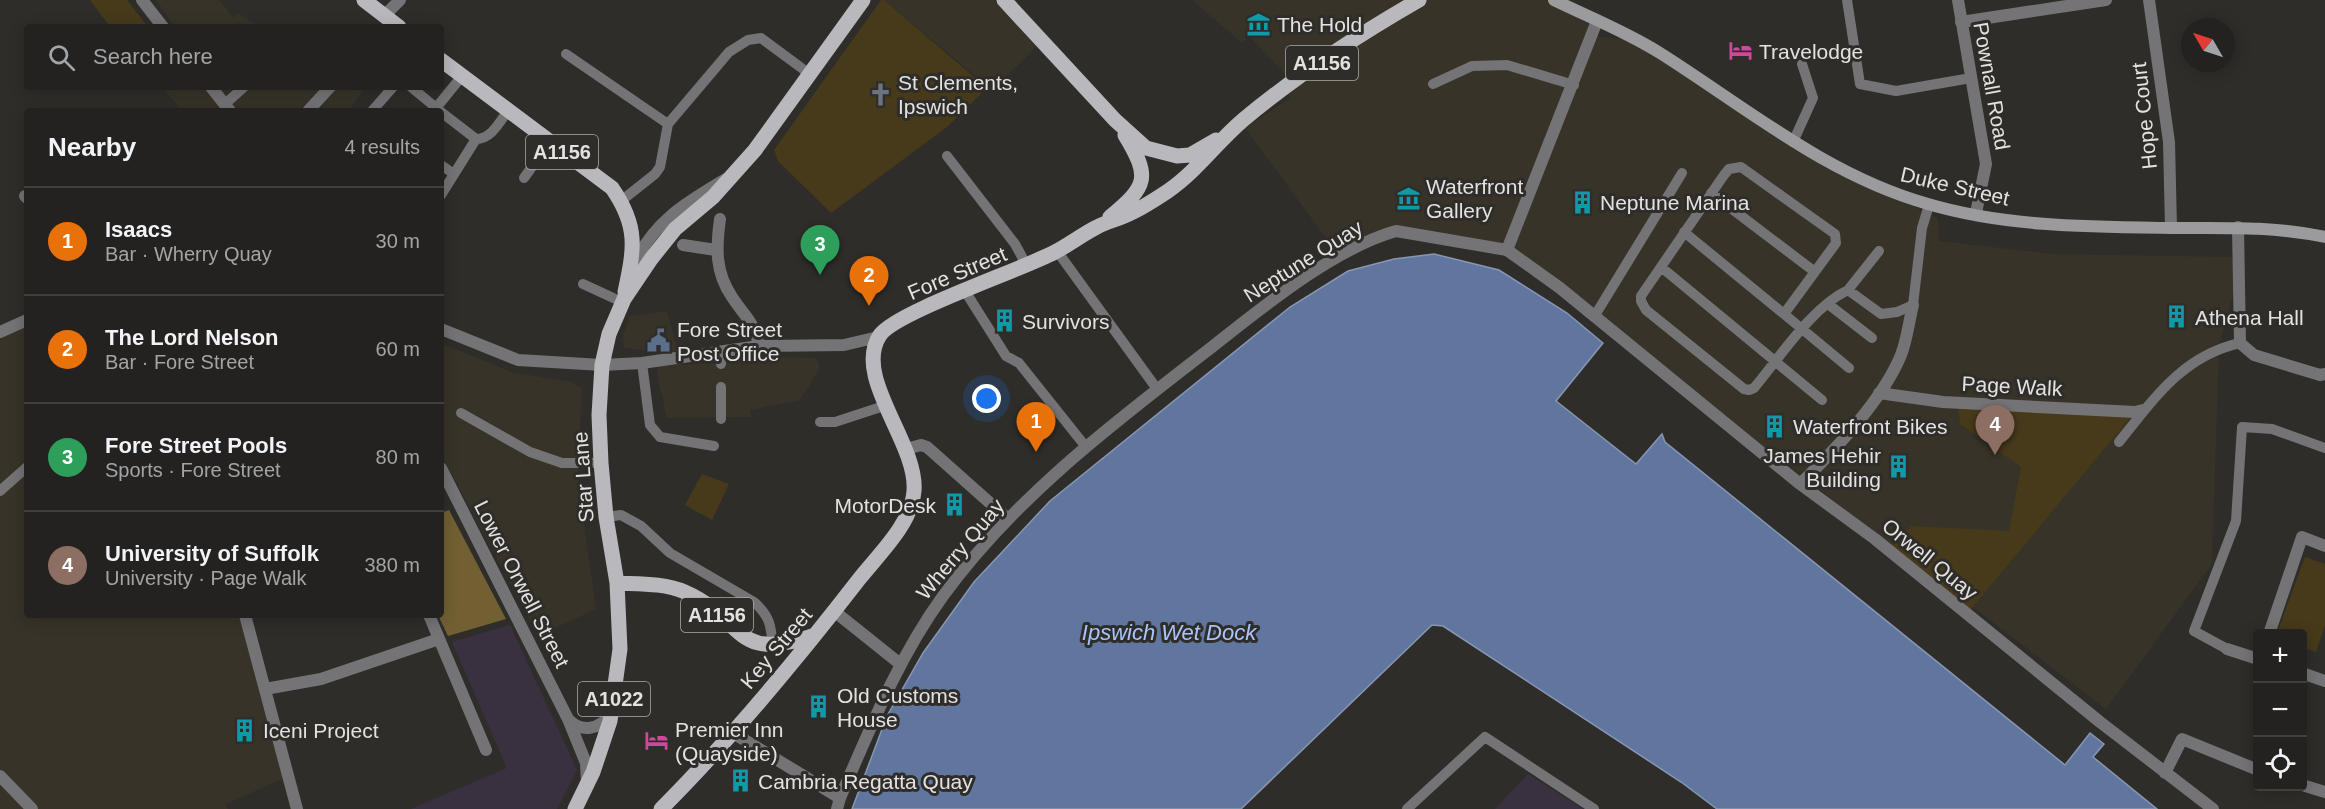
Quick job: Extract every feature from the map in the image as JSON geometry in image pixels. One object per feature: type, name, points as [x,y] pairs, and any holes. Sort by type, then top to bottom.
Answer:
[{"type":"main road","points":[[364,0],[382,21]]},
{"type":"main road","name":"Star Lane","points":[[575,809],[587,784],[611,714],[620,649],[617,583],[600,463],[603,365],[609,334],[623,301],[651,259],[675,229],[713,197],[728,177],[755,150],[863,0]]},
{"type":"main road","name":"A1156","points":[[1004,0],[1115,120],[1146,148],[1177,156],[1197,152],[1229,132]]},
{"type":"main road","name":"Fore Street","points":[[878,338],[892,324],[1027,266],[1099,226],[1172,193],[1204,162],[1229,132],[1319,65],[1419,0]]},
{"type":"main road","name":"Duke Street","points":[[1554,0],[1659,53],[1793,142],[1852,175],[1929,205],[2040,225],[2238,227],[2277,229],[2325,237]]},
{"type":"main road","name":"A1156","points":[[444,62],[507,112],[612,188],[621,201],[633,230],[630,272],[623,301]]},
{"type":"main road","points":[[1099,226],[1136,195],[1140,185],[1142,169],[1135,152],[1115,120]]},
{"type":"main road","points":[[878,338],[873,366],[906,449]]},
{"type":"main road","name":"Key Street","points":[[661,809],[733,733],[815,635],[899,528],[912,503],[914,479],[906,449]]},
{"type":"main road","name":"A1156","points":[[617,583],[670,587],[684,592],[709,606],[753,642],[773,646],[815,635]]},
{"type":"street","points":[[142,0],[161,24]]},
{"type":"street","points":[[382,21],[400,0]]},
{"type":"street","name":"Pownall Road","points":[[1958,0],[1986,164],[1976,213]]},
{"type":"street","points":[[1961,22],[2106,0]]},
{"type":"street","name":"Hope Court","points":[[2149,0],[2169,142],[2171,228]]},
{"type":"street","points":[[1507,250],[1574,85],[1597,21]]},
{"type":"street","points":[[214,90],[228,107]]},
{"type":"street","points":[[311,108],[327,90]]},
{"type":"street","name":"Star Lane","points":[[630,272],[643,245],[664,219],[728,177]]},
{"type":"street","points":[[720,219],[716,250],[724,283],[754,325],[759,345]]},
{"type":"street","points":[[2238,227],[2240,343],[2254,355],[2320,375],[2325,374]]},
{"type":"street","name":"Neptune Quay","points":[[1059,468],[1266,305],[1340,257],[1379,236],[1396,231],[1507,250],[1560,288],[1622,340]]},
{"type":"street","points":[[682,245],[716,250]]},
{"type":"street","points":[[1800,484],[1836,449],[1878,393],[1901,356],[1913,305]]},
{"type":"street","points":[[0,332],[24,321]]},
{"type":"street","name":"Fore Street","points":[[444,330],[518,360],[603,365],[720,358],[759,345],[844,345],[878,338]]},
{"type":"street","name":"Orwell Quay","points":[[1622,340],[1800,484],[1875,539],[2165,773],[2213,809]]},
{"type":"street","name":"Page Walk","points":[[1878,393],[1942,402],[2135,412],[2143,410]]},
{"type":"street","points":[[906,449],[921,445],[927,447],[1008,519]]},
{"type":"street","name":"Wherry Quay","points":[[838,804],[899,663],[943,596],[1008,519],[1059,468]]},
{"type":"street","name":"Lower Orwell Street","points":[[444,474],[568,718],[586,763],[587,784]]},
{"type":"street","points":[[2270,629],[2302,537],[2325,546]]},
{"type":"street","points":[[834,611],[899,663]]},
{"type":"street","points":[[246,618],[286,777],[297,809]]},
{"type":"street","points":[[430,618],[486,750]]},
{"type":"street","points":[[265,689],[321,679],[439,639]]},
{"type":"street","points":[[2227,649],[2253,657]]},
{"type":"street","points":[[2307,675],[2325,681]]},
{"type":"street","points":[[568,718],[576,726],[588,729],[603,723],[611,714]]},
{"type":"street","points":[[733,733],[838,804]]},
{"type":"street","points":[[2165,773],[2182,739],[2253,768]]},
{"type":"street","points":[[0,776],[32,809]]},
{"type":"street","points":[[2307,787],[2325,792]]},
{"type":"lane","points":[[1847,0],[1860,84],[1896,91],[1971,78]]},
{"type":"lane","points":[[621,201],[655,174],[660,167],[668,124],[729,52],[748,40],[761,38],[811,75]]},
{"type":"lane","points":[[566,54],[668,124]]},
{"type":"lane","points":[[1793,142],[1813,98],[1802,64]]},
{"type":"lane","points":[[1433,84],[1472,66],[1507,65],[1574,85]]},
{"type":"lane","points":[[440,108],[462,76]]},
{"type":"lane","points":[[228,107],[242,90]]},
{"type":"lane","points":[[375,108],[390,90]]},
{"type":"lane","points":[[415,90],[437,108]]},
{"type":"lane","points":[[444,190],[476,139],[490,135],[507,112]]},
{"type":"lane","points":[[444,114],[476,139]]},
{"type":"lane","points":[[524,178],[549,143]]},
{"type":"lane","points":[[947,156],[1015,244],[1027,266]]},
{"type":"lane","points":[[444,167],[454,174]]},
{"type":"lane","points":[[1784,314],[1836,243],[1835,234],[1741,167],[1729,169],[1641,296],[1641,301],[1646,310],[1744,389],[1754,388],[1802,329],[1828,304],[1848,290],[1879,251]]},
{"type":"lane","points":[[1594,317],[1682,173]]},
{"type":"lane","points":[[1711,193],[1815,272]]},
{"type":"lane","points":[[1848,290],[1881,314],[1897,312],[1913,305],[1922,228],[1929,205]]},
{"type":"lane","points":[[1684,232],[1849,368]]},
{"type":"lane","points":[[1057,251],[1157,389]]},
{"type":"lane","points":[[1661,267],[1822,400]]},
{"type":"lane","points":[[583,285],[623,301]]},
{"type":"lane","points":[[965,291],[1006,356],[1019,363],[1086,447]]},
{"type":"lane","points":[[1828,304],[1872,338]]},
{"type":"lane","points":[[2119,442],[2143,410],[2190,362],[2224,346],[2240,343]]},
{"type":"lane","points":[[642,363],[650,424],[655,432],[660,437],[714,446]]},
{"type":"lane","points":[[721,419],[722,387]]},
{"type":"lane","points":[[820,423],[835,422],[887,405]]},
{"type":"lane","points":[[461,413],[530,452],[562,463],[600,463]]},
{"type":"lane","points":[[2227,649],[2194,631],[2236,521],[2242,427],[2272,429],[2325,448]]},
{"type":"lane","points":[[0,492],[24,470]]},
{"type":"lane","points":[[606,517],[621,515],[641,526],[670,553],[754,602],[765,612],[771,622],[773,646]]},
{"type":"lane","points":[[1407,809],[1485,737],[1594,809]]},
{"type":"shaded area","points":[[90,0],[127,0],[146,24],[108,24]]},
{"type":"shaded area","points":[[156,0],[219,0],[234,18],[238,13],[254,24],[173,24]]},
{"type":"shaded area","points":[[881,0],[884,0],[987,88],[947,127],[831,213],[778,161],[774,150]]},
{"type":"shaded area","points":[[884,0],[1010,0],[1043,41],[992,90]]},
{"type":"shaded area","points":[[1192,0],[1554,0],[1597,21],[1592,36],[1634,40],[1815,160],[1938,218],[1939,241],[2053,254],[2233,257],[2235,287],[2219,346],[2212,564],[2106,709],[1507,250],[1396,231],[1340,257],[1245,128],[1290,98],[1284,73],[1249,36],[1242,43]]},
{"type":"shaded area","points":[[164,90],[318,90],[302,108],[180,108]]},
{"type":"shaded area","points":[[336,90],[364,90],[352,105],[352,108],[320,108]]},
{"type":"shaded area","points":[[667,311],[682,365],[772,357],[817,358],[820,369],[800,400],[750,410],[751,417],[667,418],[655,351],[624,348],[623,336],[630,316]]},
{"type":"shaded area","points":[[24,321],[24,618],[246,618],[261,698],[286,777],[226,804],[228,809],[0,809],[0,332]]},
{"type":"shaded area","points":[[444,344],[511,372],[572,382],[582,389],[578,482],[596,609],[538,636],[444,460]]},
{"type":"shaded area","points":[[1958,403],[2135,412],[1967,614],[1888,549],[1911,526],[2009,531],[2021,467],[1960,424]]},
{"type":"shaded area","points":[[702,474],[729,484],[712,520],[685,505]]},
{"type":"shaded area","points":[[449,510],[506,619],[448,636],[439,618],[444,618],[444,512]]},
{"type":"shaded area","points":[[2305,557],[2325,564],[2325,625],[2316,652],[2307,649],[2307,629],[2278,629]]},
{"type":"shaded area","points":[[510,625],[577,770],[557,809],[411,809],[507,768],[452,642]]},
{"type":"shaded area","points":[[1528,774],[1583,809],[1495,809]]},
{"type":"water","name":"Ipswich Wet Dock","points":[[1434,254],[1499,270],[1567,313],[1603,343],[1556,401],[1636,464],[1662,434],[1665,442],[2065,765],[2090,733],[2104,744],[2093,757],[2157,809],[1717,809],[1681,782],[1443,626],[1432,625],[1241,809],[852,809],[887,716],[923,653],[974,582],[1050,501],[1290,307],[1348,271],[1394,259]]},
{"type":"place","name":"The Hold","points":[[1259,24]]},
{"type":"place","name":"Travelodge","points":[[1741,51]]},
{"type":"place","name":"St Clements, Ipswich","points":[[880,94]]},
{"type":"place","name":"Waterfront Gallery","points":[[1408,198]]},
{"type":"place","name":"Neptune Marina","points":[[1582,202]]},
{"type":"place","name":"Fore Street Pools","points":[[820,275]]},
{"type":"place","name":"The Lord Nelson","points":[[869,306]]},
{"type":"place","name":"Athena Hall","points":[[2177,317]]},
{"type":"place","name":"Survivors","points":[[1004,321]]},
{"type":"place","name":"Fore Street Post Office","points":[[659,341]]},
{"type":"place","name":"Waterfront Bikes","points":[[1775,426]]},
{"type":"place","name":"Isaacs","points":[[1036,452]]},
{"type":"place","name":"University of Suffolk","points":[[1995,455]]},
{"type":"place","name":"James Hehir Building","points":[[1899,467]]},
{"type":"place","name":"MotorDesk","points":[[954,505]]},
{"type":"place","name":"Old Customs House","points":[[819,707]]},
{"type":"place","name":"Iceni Project","points":[[245,730]]},
{"type":"place","name":"Premier Inn (Quayside)","points":[[657,741]]},
{"type":"place","name":"Cambria Regatta Quay","points":[[740,781]]}]
